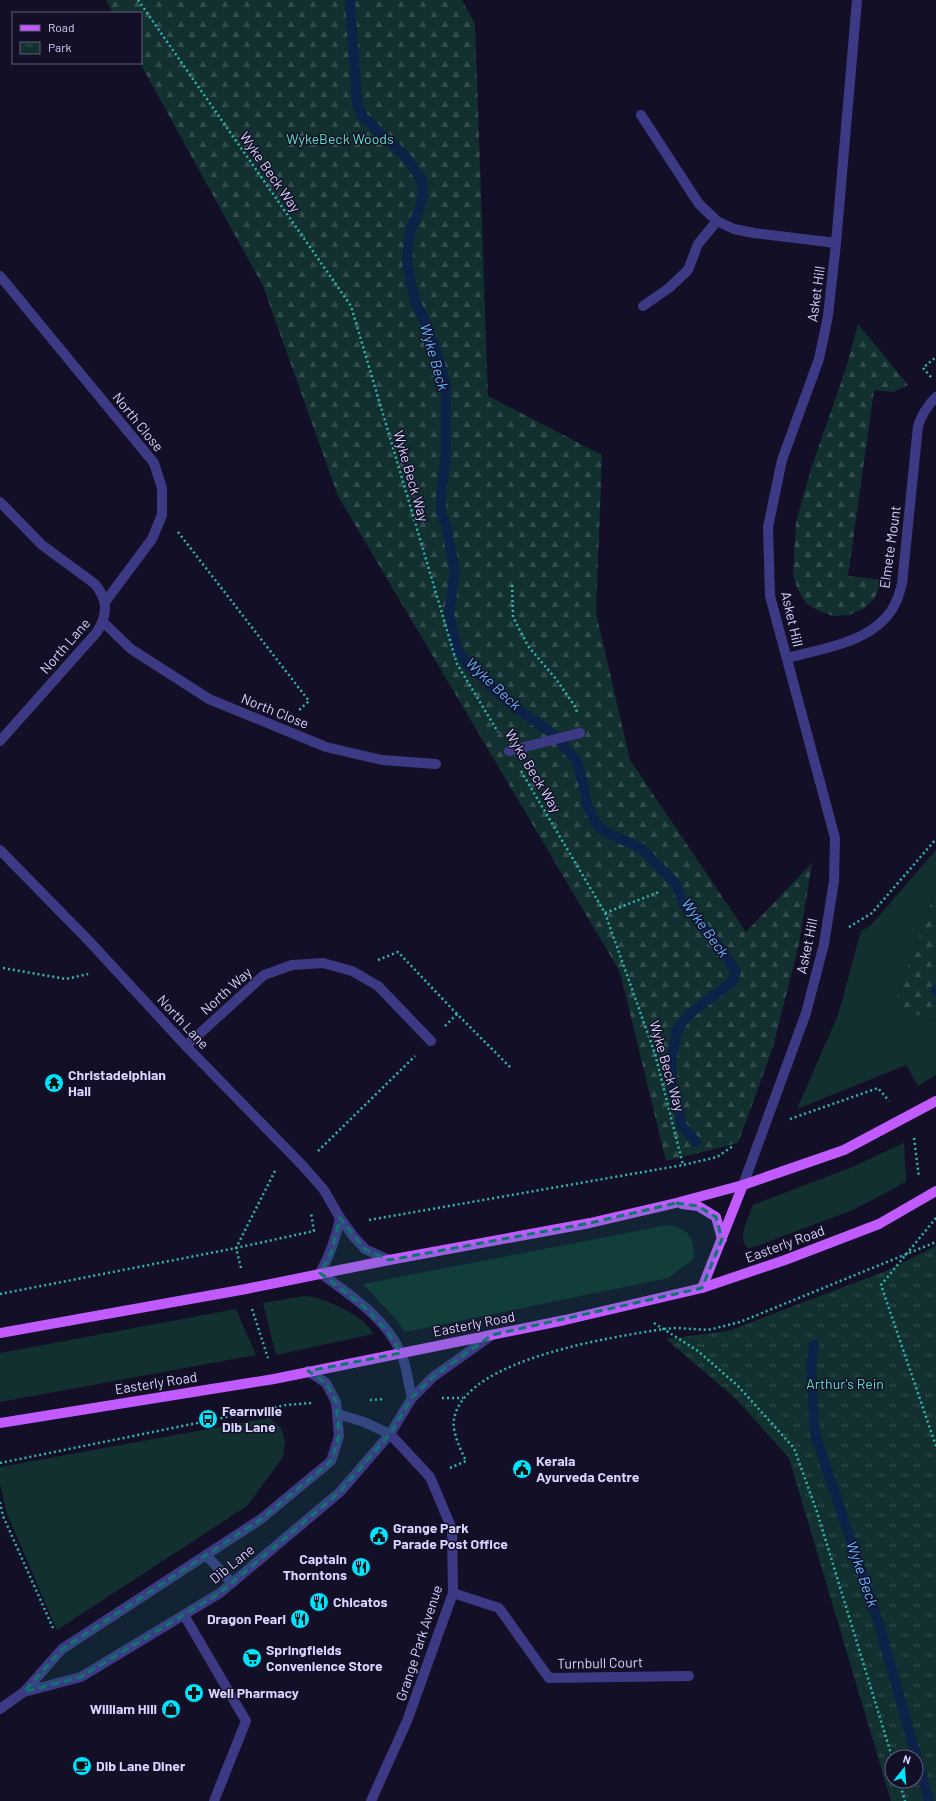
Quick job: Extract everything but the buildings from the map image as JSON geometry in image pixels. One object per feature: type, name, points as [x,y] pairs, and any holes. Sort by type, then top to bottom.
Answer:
[{"type":"main road","points":[[0,1333],[246,1289],[389,1260],[590,1223],[676,1203],[743,1185],[844,1150],[904,1119],[936,1100]]},
{"type":"main road","points":[[702,1288],[743,1185]]},
{"type":"main road","name":"Easterly Road","points":[[0,1423],[274,1379],[492,1335],[628,1306],[702,1288],[785,1260],[879,1224],[932,1193]]},
{"type":"main road","points":[[676,1203],[698,1206],[716,1217],[722,1238]]},
{"type":"street","name":"Asket Hill","points":[[743,1185],[806,1012],[824,944],[834,881],[835,838],[770,596],[768,527],[782,460],[819,359],[828,316],[836,243],[857,0]]},
{"type":"street","points":[[641,115],[699,204],[717,221],[734,229],[754,233],[836,243]]},
{"type":"street","points":[[643,306],[668,288],[688,270],[698,244],[717,221]]},
{"type":"street","name":"North Close","points":[[0,276],[154,463],[162,488],[162,511],[152,539],[105,602]]},
{"type":"street","name":"Elmete Mount","points":[[787,658],[852,640],[870,631],[885,619],[896,603],[902,584],[918,426],[927,406],[936,397]]},
{"type":"street","points":[[0,502],[42,545],[95,584],[101,592],[105,602]]},
{"type":"street","name":"North Lane","points":[[0,741],[97,632],[103,622],[106,612],[105,602]]},
{"type":"street","name":"North Close","points":[[103,622],[131,649],[209,699],[326,747],[382,760],[436,764]]},
{"type":"street","points":[[509,750],[580,733]]},
{"type":"street","name":"North Lane","points":[[0,850],[113,967],[186,1046],[303,1166],[324,1190],[340,1218],[354,1237],[366,1248],[389,1260]]},
{"type":"street","name":"North Way","points":[[186,1046],[264,976],[292,965],[323,963],[352,971],[378,986],[431,1041]]},
{"type":"street","points":[[340,1218],[336,1239],[331,1254],[320,1274],[364,1307],[387,1331],[401,1353],[412,1398]]},
{"type":"street","name":"Dib Lane","points":[[24,1692],[81,1677],[220,1593],[340,1492],[390,1434],[412,1398],[433,1377],[492,1335]]},
{"type":"street","name":"Dib Lane","points":[[0,1709],[24,1692],[62,1649],[261,1519],[331,1461],[339,1436],[336,1402],[326,1383],[308,1371]]},
{"type":"street","points":[[338,1414],[364,1422],[390,1434]]},
{"type":"street","name":"Grange Park Avenue","points":[[371,1801],[407,1722],[453,1592],[452,1529],[430,1477],[390,1434]]},
{"type":"street","points":[[206,1555],[232,1583]]},
{"type":"street","name":"Turnbull Court","points":[[453,1592],[498,1608],[550,1678],[689,1676]]},
{"type":"street","points":[[184,1615],[246,1721],[214,1801]]},
{"type":"path","name":"Wyke Beck Way","points":[[138,0],[351,306],[456,664],[509,750],[605,913],[655,1054],[683,1165]]},
{"type":"path","points":[[932,378],[923,368],[936,357]]},
{"type":"path","points":[[162,511],[309,701],[280,728]]},
{"type":"path","points":[[512,585],[513,617],[528,646],[556,679],[576,708],[580,733]]},
{"type":"path","points":[[824,944],[872,913],[936,838]]},
{"type":"path","points":[[605,913],[659,892]]},
{"type":"path","points":[[352,971],[398,952],[510,1067]]},
{"type":"path","points":[[3,968],[66,979],[113,967]]},
{"type":"path","points":[[303,1166],[457,1014]]},
{"type":"path","points":[[369,1220],[683,1165],[717,1157],[732,1146],[765,1128],[878,1088],[904,1119],[914,1135],[919,1178],[932,1193]]},
{"type":"path","points":[[0,1463],[286,1405],[274,1379],[246,1289],[236,1248],[277,1167]]},
{"type":"path","points":[[936,1218],[881,1285],[936,1446]]},
{"type":"path","points":[[0,1294],[236,1248],[314,1231]]},
{"type":"path","points":[[430,1477],[466,1461],[455,1431],[454,1415],[462,1398],[476,1386],[500,1371],[568,1346],[664,1329],[677,1328],[708,1330],[740,1322],[908,1252],[936,1242]]},
{"type":"path","points":[[628,1306],[698,1351],[738,1386],[794,1448],[817,1512],[890,1749]]},
{"type":"path","points":[[0,1502],[4,1516],[62,1649]]},
{"type":"path","points":[[901,1789],[905,1801]]},
{"type":"highlighted area","points":[[676,1203],[698,1206],[716,1217],[722,1239],[702,1288],[492,1335],[433,1377],[412,1398],[390,1434],[340,1492],[220,1593],[81,1677],[24,1692],[62,1649],[261,1519],[331,1461],[339,1436],[336,1402],[326,1383],[308,1371],[401,1353],[387,1331],[364,1307],[320,1273],[331,1253],[340,1218],[365,1249],[389,1260],[590,1223]]},
{"type":"green space","name":"WykeBeck Woods","points":[[106,0],[462,0],[475,24],[488,396],[602,455],[596,613],[630,760],[746,932],[812,863],[799,944],[773,1047],[738,1143],[666,1161],[620,972],[338,496],[263,286],[141,64],[142,64],[142,12],[112,12]]},
{"type":"green space","points":[[858,324],[908,385],[893,392],[874,390],[848,576],[883,580],[874,599],[863,609],[849,615],[833,616],[819,611],[806,603],[798,590],[793,575],[796,522],[811,469],[846,368]]},
{"type":"green space","points":[[936,850],[936,889],[893,1008],[936,1020],[936,1075],[918,1086],[906,1065],[797,1109],[838,1015],[861,931],[872,924]]},
{"type":"green space","points":[[936,889],[936,1020],[893,1008]]},
{"type":"green space","points":[[904,1143],[906,1182],[853,1210],[754,1247],[748,1248],[745,1244],[743,1239],[744,1228],[753,1205],[850,1168]]},
{"type":"green space","points":[[668,1225],[681,1229],[689,1235],[693,1245],[694,1258],[668,1278],[405,1332],[395,1318],[363,1284]]},
{"type":"green space","name":"Arthur's Rein","points":[[936,1246],[936,1801],[891,1801],[887,1789],[924,1789],[924,1749],[884,1749],[884,1777],[789,1458],[735,1398],[666,1339],[728,1331],[886,1271]]},
{"type":"green space","points":[[304,1296],[321,1300],[343,1309],[362,1321],[369,1327],[373,1334],[276,1355],[263,1303]]},
{"type":"green space","points":[[236,1309],[256,1355],[0,1402],[0,1353]]},
{"type":"green space","points":[[269,1418],[281,1428],[285,1441],[283,1457],[247,1506],[57,1630],[7,1514],[0,1484],[0,1467]]},
{"type":"waterway","name":"Wyke Beck","points":[[350,0],[357,104],[363,117],[406,157],[422,181],[423,194],[420,207],[410,232],[407,263],[415,301],[428,328],[446,386],[446,456],[441,496],[441,512],[446,525],[455,571],[449,614],[457,648],[467,664],[509,703],[553,734],[577,761],[587,805],[597,825],[607,833],[641,848],[676,884],[684,905],[722,950],[736,972],[732,982],[689,1014],[677,1030],[671,1061],[673,1088],[682,1126],[696,1142]]},
{"type":"waterway","name":"Wyke Beck","points":[[814,1345],[811,1367],[815,1434],[878,1621],[929,1801]]},
{"type":"place","name":"Christadelphian Hall","points":[[54,1083]]},
{"type":"place","name":"Fearnville Dib Lane","points":[[208,1419]]},
{"type":"place","name":"Kerala Ayurveda Centre","points":[[522,1469]]},
{"type":"place","name":"Grange Park Parade Post Office","points":[[379,1536]]},
{"type":"place","name":"Captain Thorntons","points":[[361,1567]]},
{"type":"place","name":"Chicatos","points":[[319,1602]]},
{"type":"place","name":"Dragon Pearl","points":[[300,1619]]},
{"type":"place","name":"Springfields Convenience Store","points":[[252,1658]]},
{"type":"place","name":"Well Pharmacy","points":[[194,1693]]},
{"type":"place","name":"William Hill","points":[[171,1709]]},
{"type":"place","name":"Dib Lane Diner","points":[[82,1766]]}]
